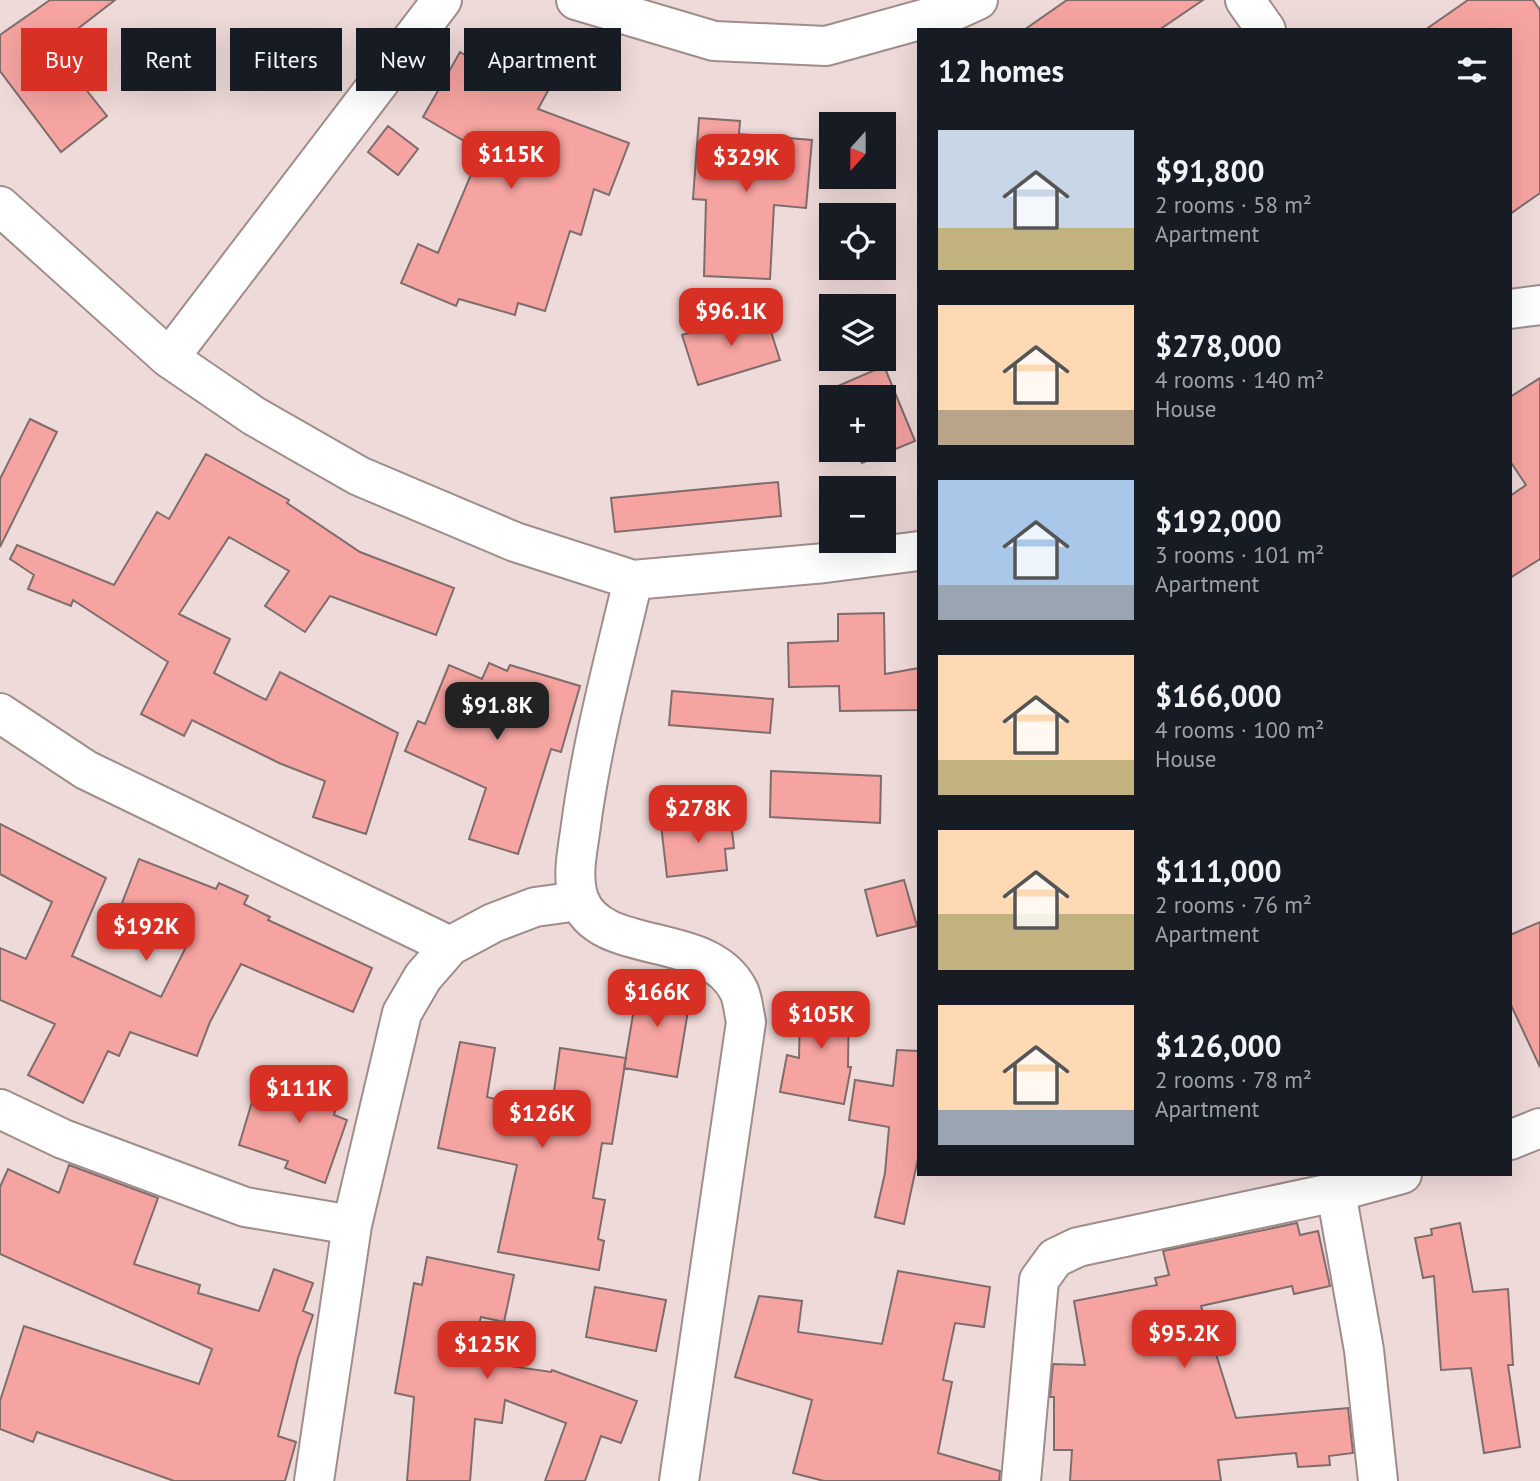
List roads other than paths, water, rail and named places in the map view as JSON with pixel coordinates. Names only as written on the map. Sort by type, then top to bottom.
[{"type":"street","points":[[169,358],[442,0]]},
{"type":"street","points":[[576,0],[714,41],[826,46],[956,10],[978,0]]},
{"type":"street","points":[[1245,0],[1265,28]]},
{"type":"street","points":[[0,206],[169,358],[254,416],[359,477],[515,542],[633,580],[825,564],[917,551]]},
{"type":"street","points":[[633,580],[590,762],[575,870],[579,901],[599,924],[629,938],[694,953],[721,968],[740,992],[746,1022],[679,1481]]},
{"type":"street","points":[[0,713],[86,770],[450,946]]},
{"type":"street","points":[[314,1481],[352,1225],[402,1013],[423,976],[450,946],[493,923],[534,908],[579,901]]},
{"type":"street","points":[[0,1109],[62,1139],[245,1207],[352,1225]]},
{"type":"street","points":[[1512,1139],[1540,1128]]},
{"type":"street","points":[[1021,1481],[1039,1280],[1055,1258],[1078,1247],[1122,1236],[1336,1192],[1395,1176]]},
{"type":"street","points":[[1336,1192],[1364,1350],[1378,1481]]}]
